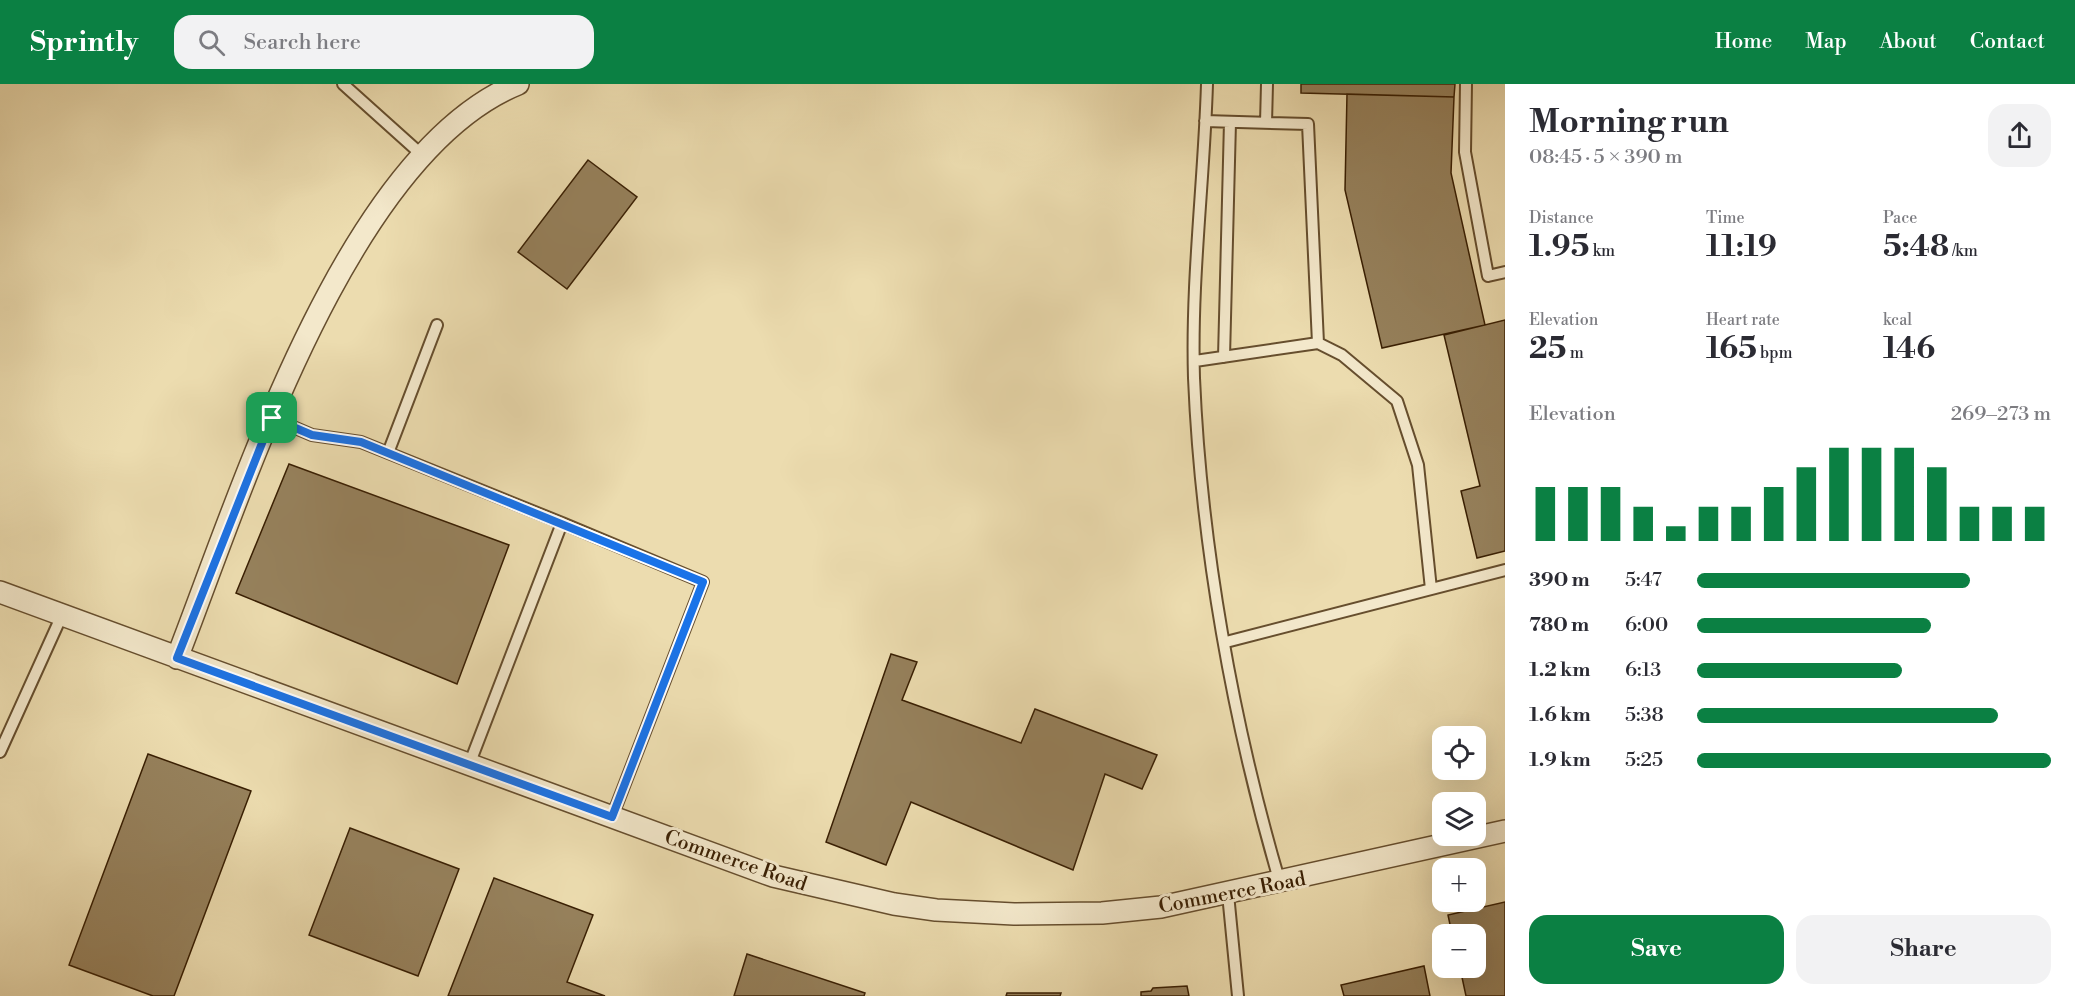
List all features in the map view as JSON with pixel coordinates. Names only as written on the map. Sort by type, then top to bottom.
[{"type":"street","points":[[177,658],[272,418],[332,286],[364,233],[422,155],[467,111],[518,84]]},
{"type":"street","name":"Commerce Road","points":[[0,592],[782,879],[894,904],[936,910],[1014,914],[1102,913],[1161,907],[1280,883],[1505,831]]},
{"type":"lane","points":[[343,84],[422,155]]},
{"type":"lane","points":[[1207,84],[1196,276],[1195,361],[1200,469],[1226,642],[1262,820],[1280,883]]},
{"type":"lane","points":[[1266,123],[1268,84]]},
{"type":"lane","points":[[1466,84],[1465,152],[1488,276],[1505,272]]},
{"type":"lane","points":[[1205,121],[1308,124],[1318,343]]},
{"type":"lane","points":[[1224,357],[1230,122]]},
{"type":"lane","points":[[388,453],[437,325]]},
{"type":"lane","points":[[1195,361],[1318,343],[1342,355],[1397,401],[1418,465],[1431,589]]},
{"type":"lane","points":[[272,418],[312,435],[361,442],[703,582],[612,817]]},
{"type":"lane","points":[[469,765],[562,523]]},
{"type":"lane","points":[[1226,642],[1505,570]]},
{"type":"lane","points":[[0,752],[63,615]]},
{"type":"lane","points":[[1228,894],[1238,996]]},
{"type":"building","points":[[1301,84],[1455,84],[1454,97],[1301,93]]},
{"type":"building","points":[[1347,94],[1454,97],[1451,173],[1485,325],[1382,348],[1345,190]]},
{"type":"building","points":[[588,160],[637,197],[567,289],[518,252]]},
{"type":"building","points":[[1505,320],[1505,551],[1477,558],[1461,491],[1480,486],[1444,335]]},
{"type":"building","points":[[289,464],[509,545],[457,684],[236,593]]},
{"type":"building","points":[[891,654],[917,662],[902,700],[1021,743],[1035,709],[1157,755],[1142,789],[1105,774],[1073,870],[911,802],[886,865],[826,842]]},
{"type":"building","points":[[148,754],[251,791],[174,996],[153,996],[69,965]]},
{"type":"building","points":[[350,828],[459,869],[418,976],[309,935]]},
{"type":"building","points":[[494,878],[593,915],[567,982],[605,996],[448,996]]},
{"type":"building","points":[[1505,902],[1505,996],[1466,996],[1462,978],[1486,978],[1486,924],[1450,924],[1448,915],[1461,912],[1486,912],[1486,906]]},
{"type":"building","points":[[747,954],[865,993],[864,996],[734,996]]},
{"type":"building","points":[[1424,966],[1430,996],[1344,996],[1341,985]]},
{"type":"building","points":[[1187,986],[1189,996],[1141,996],[1141,992],[1151,991],[1153,988]]},
{"type":"building","points":[[1007,993],[1061,993],[1060,996],[1006,996]]},
{"type":"route","points":[[272,418],[312,435],[361,442],[703,582],[612,817],[177,658],[272,418]]}]
